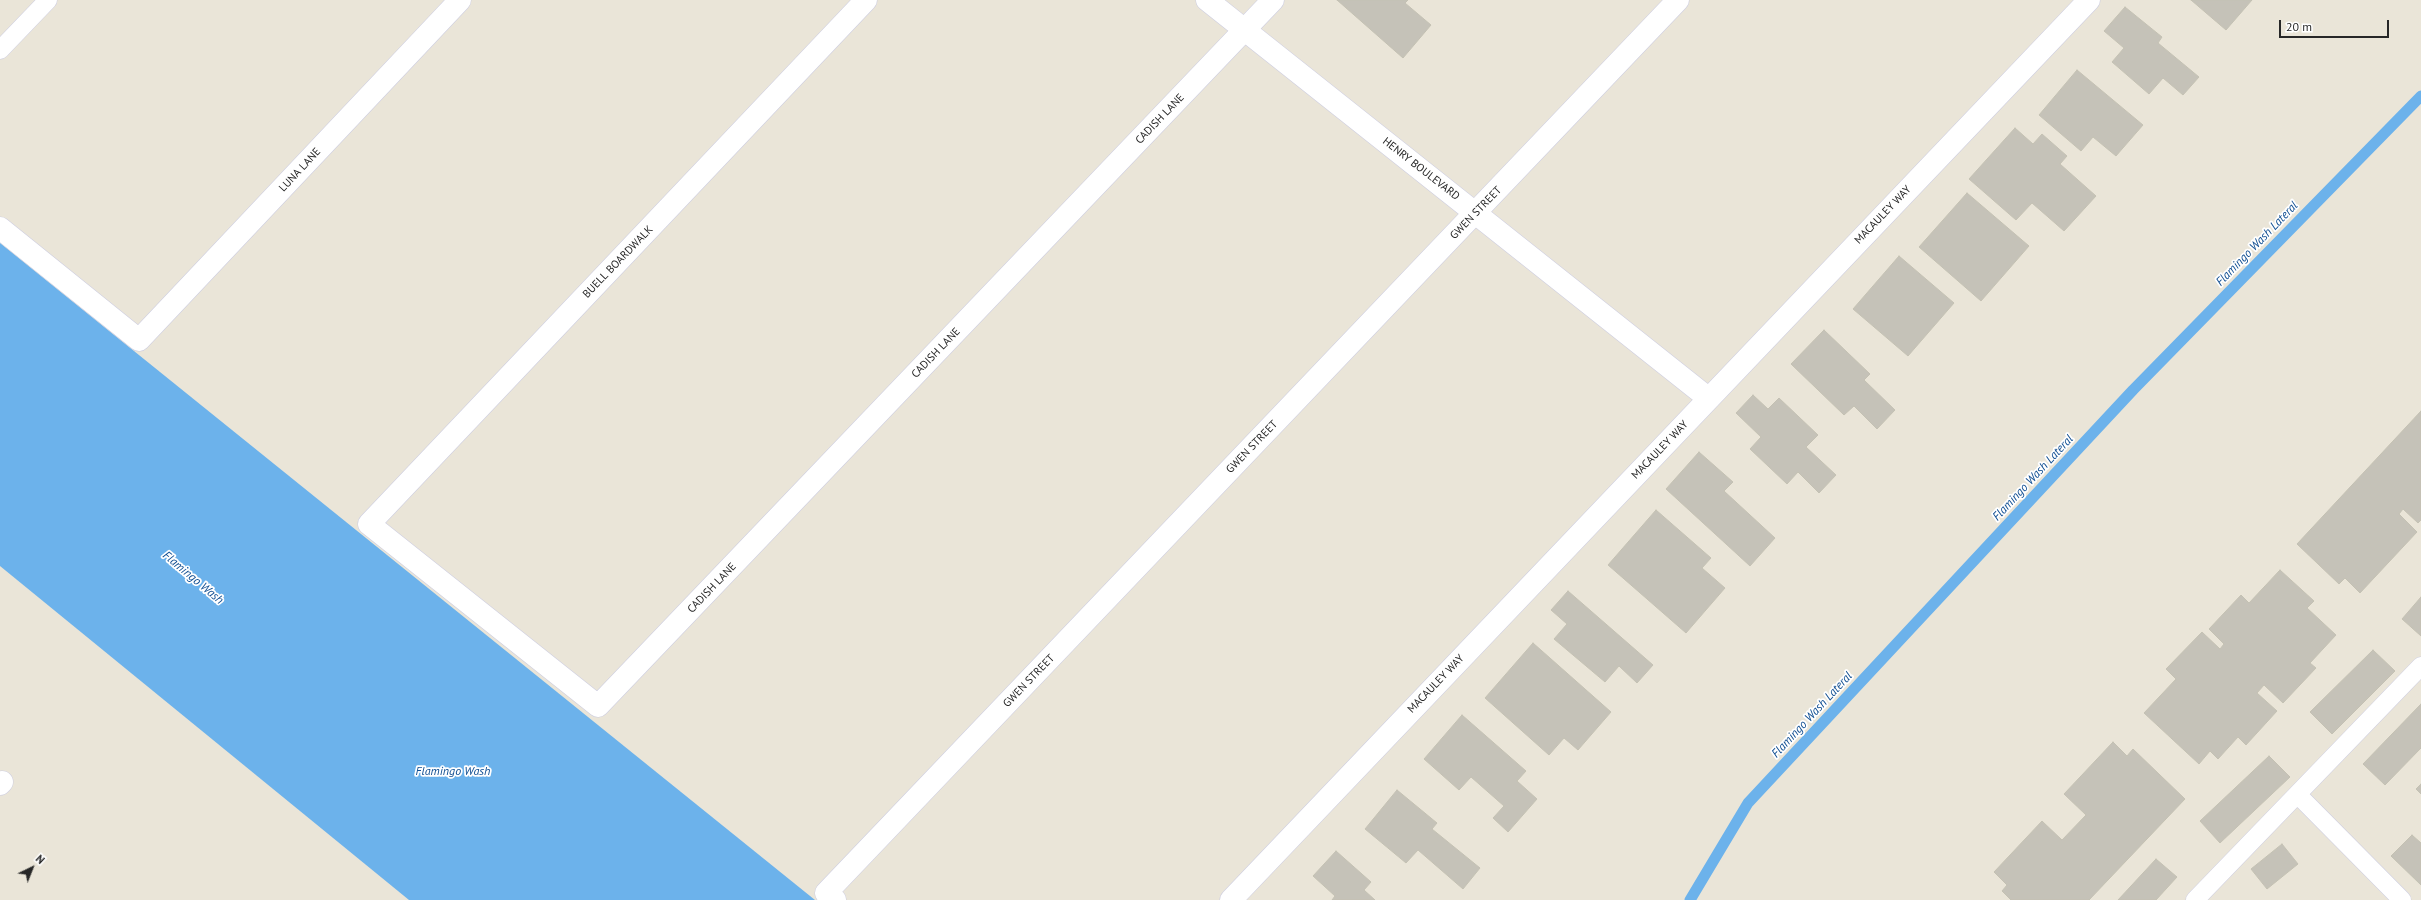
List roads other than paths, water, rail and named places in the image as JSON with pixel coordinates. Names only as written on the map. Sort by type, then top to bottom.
[{"type":"street","name":"LUNA LANE","points":[[0,228],[139,340],[460,0]]},
{"type":"street","name":"BUELL BOARDWALK","points":[[598,706],[369,524],[866,0]]},
{"type":"street","name":"HENRY BOULEVARD","points":[[1207,0],[1244,31],[1476,212],[1708,398]]},
{"type":"street","name":"CADISH LANE","points":[[598,706],[1273,0]]},
{"type":"street","name":"GWEN STREET","points":[[831,897],[1476,212],[1678,0]]},
{"type":"street","name":"MACAULEY WAY","points":[[1231,900],[2089,0]]},
{"type":"lane","points":[[0,50],[48,0]]},
{"type":"lane","points":[[2195,900],[2421,666]]},
{"type":"lane","points":[[2298,795],[2402,900]]},
{"type":"water","name":"Flamingo Wash","points":[[0,243],[815,900],[409,900],[0,566]]},
{"type":"waterway","name":"Flamingo Wash Lateral","points":[[1690,900],[1748,803],[2133,390],[2421,96]]}]
